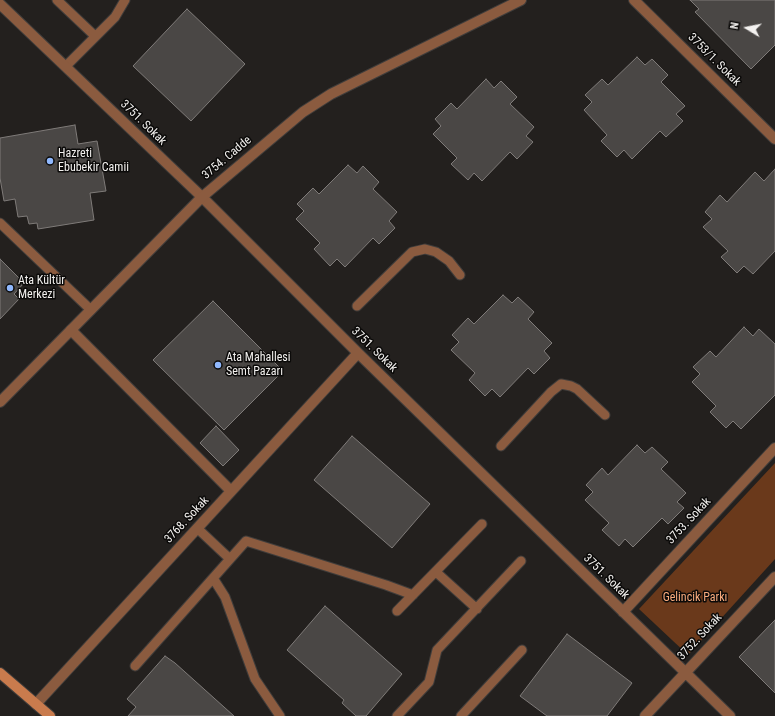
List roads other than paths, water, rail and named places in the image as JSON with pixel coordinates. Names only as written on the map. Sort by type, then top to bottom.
[{"type":"main road","points":[[0,673],[50,716]]},
{"type":"street","name":"3754. Cadde","points":[[0,402],[202,197],[282,129],[331,94],[521,0]]},
{"type":"street","name":"3753/1. Sokak","points":[[634,0],[775,139]]},
{"type":"street","name":"3751. Sokak","points":[[0,4],[202,197],[358,353],[730,716]]},
{"type":"street","points":[[71,330],[231,491]]},
{"type":"street","name":"3768. Sokak","points":[[36,704],[358,353]]},
{"type":"street","name":"3753. Sokak","points":[[623,612],[775,448]]},
{"type":"street","name":"3752. Sokak","points":[[645,716],[775,577]]},
{"type":"lane","points":[[57,0],[95,36]]},
{"type":"lane","points":[[66,66],[115,17],[125,0]]},
{"type":"lane","points":[[0,223],[90,310]]},
{"type":"lane","points":[[357,306],[412,252],[425,249],[436,252],[449,261],[460,275]]},
{"type":"lane","points":[[501,446],[551,392],[561,384],[578,388],[605,415]]},
{"type":"lane","points":[[397,611],[482,524]]},
{"type":"lane","points":[[197,528],[230,559]]},
{"type":"lane","points":[[135,666],[246,541],[386,585],[413,595]]},
{"type":"lane","points":[[397,716],[429,682],[437,650],[521,561]]},
{"type":"lane","points":[[436,572],[477,608]]},
{"type":"lane","points":[[213,578],[225,597],[255,679],[280,716]]},
{"type":"lane","points":[[461,716],[522,650]]},
{"type":"place","name":"Hazreti Ebubekir Camii","points":[[50,161]]},
{"type":"place","name":"Ata Kültür Merkezi","points":[[10,288]]},
{"type":"place","name":"Ata Mahallesi Semt Pazarı","points":[[218,365]]},
{"type":"park label","name":"Gelincik Parkı","points":[[695,598]]}]
